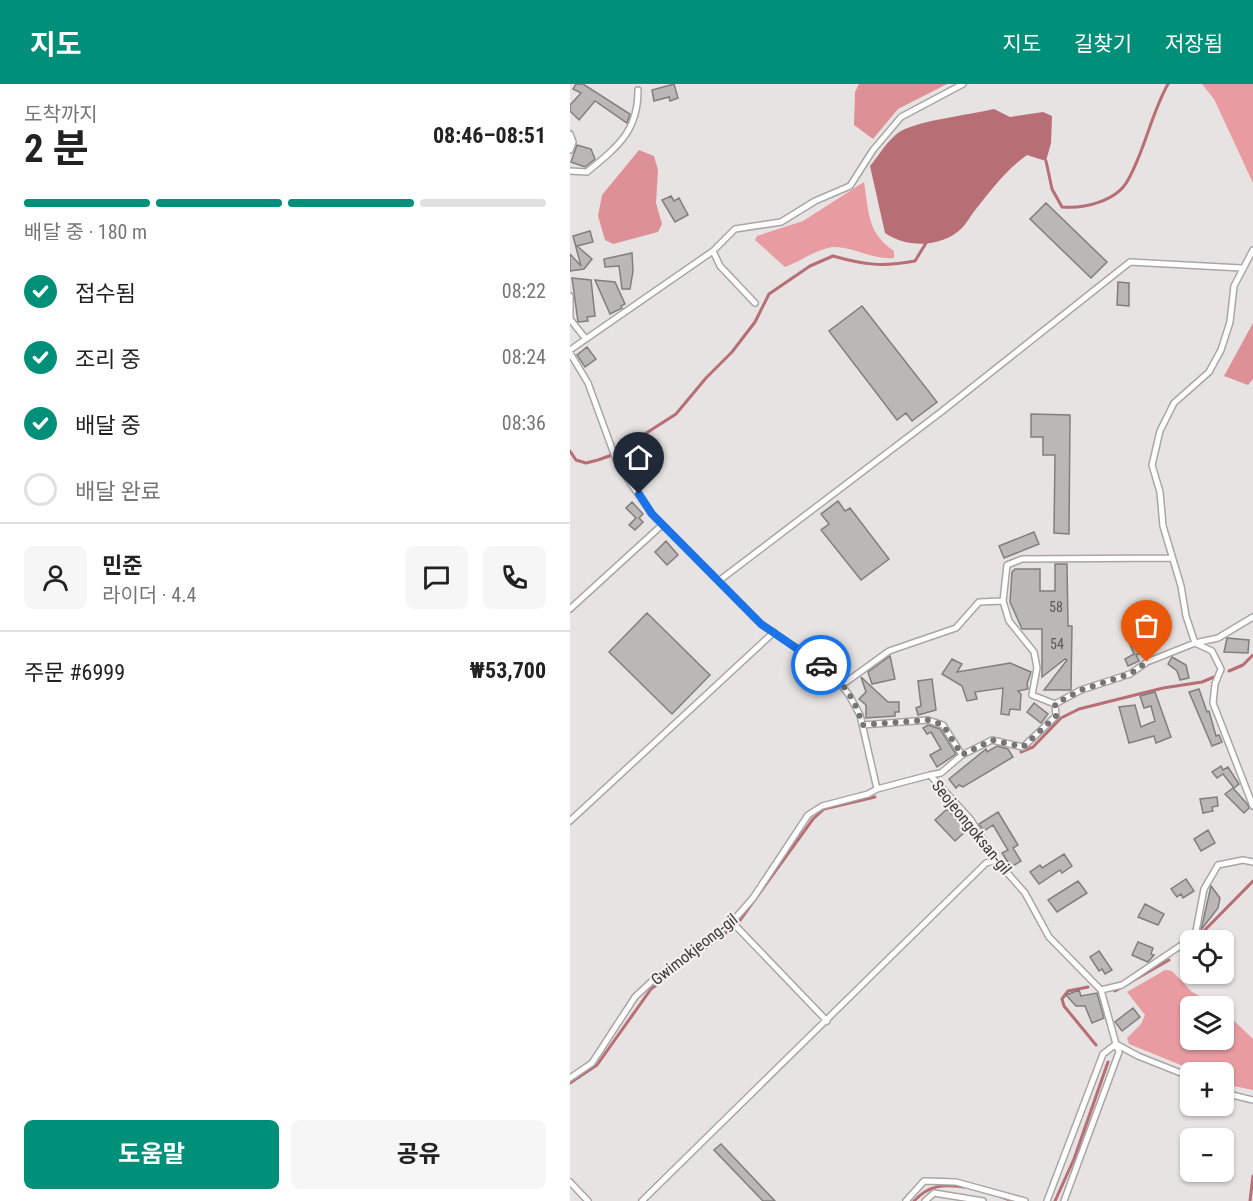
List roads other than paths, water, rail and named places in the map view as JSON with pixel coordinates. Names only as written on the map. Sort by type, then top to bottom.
[{"type":"lane","points":[[877,789],[860,715],[842,685],[830,670],[761,624],[720,580],[662,525],[618,465],[588,383],[570,352],[585,338],[616,321],[713,251],[735,229],[781,222],[815,201],[850,186],[873,150],[901,117],[963,84]]},
{"type":"lane","points":[[570,171],[587,172],[616,148],[632,127],[638,110],[638,90]]},
{"type":"lane","points":[[570,134],[573,142],[570,150]]},
{"type":"lane","points":[[1253,250],[1241,268],[1234,286],[1230,322],[1221,350],[1209,372],[1174,404],[1160,432],[1152,465],[1160,492],[1163,526],[1195,643],[1212,651],[1221,669],[1215,684],[1213,703],[1253,806]]},
{"type":"lane","points":[[713,251],[720,266],[755,303]]},
{"type":"lane","points":[[720,580],[941,412],[1130,262],[1241,268]]},
{"type":"lane","points":[[570,296],[570,318],[585,338]]},
{"type":"lane","points":[[570,609],[662,525]]},
{"type":"lane","points":[[1172,558],[1022,559],[1007,565],[1003,600],[1009,621],[1034,651],[1037,668],[1032,695],[1055,704],[1081,690],[1130,674],[1147,662],[1195,643],[1218,638],[1253,617]]},
{"type":"lane","points":[[842,685],[889,651],[956,628],[979,602],[1003,600]]},
{"type":"lane","points":[[570,821],[774,632]]},
{"type":"lane","points":[[930,775],[941,772],[962,755],[992,740],[1023,747],[1056,716],[1055,704]]},
{"type":"lane","points":[[862,725],[928,720],[943,725],[962,755]]},
{"type":"lane","name":"Seojeongoksan-gil","points":[[877,789],[930,775],[971,820],[996,860],[1025,893],[1049,937],[1101,990],[1116,1044]]},
{"type":"lane","name":"Gwimokjeong-gil","points":[[570,1078],[592,1063],[635,998],[652,981],[732,922],[753,898],[808,815],[822,806],[868,794],[877,789]]},
{"type":"lane","points":[[642,1201],[986,862],[996,860]]},
{"type":"lane","points":[[1101,990],[1122,985],[1182,944],[1196,931],[1204,889],[1218,865],[1242,860],[1253,862]]},
{"type":"lane","points":[[732,922],[826,1021]]},
{"type":"lane","points":[[1116,1044],[1138,1056],[1180,1073]]},
{"type":"lane","points":[[1047,1201],[1103,1054],[1116,1044]]},
{"type":"lane","points":[[1064,1201],[1119,1053],[1116,1044]]},
{"type":"lane","points":[[1234,1095],[1253,1100]]},
{"type":"lane","points":[[906,1201],[924,1181],[956,1182],[1025,1201]]},
{"type":"lane","points":[[570,1182],[588,1201]]},
{"type":"lane","points":[[925,1201],[934,1193],[983,1201]]},
{"type":"waterway","points":[[1046,161],[1052,189],[1062,207],[1090,205],[1116,193],[1123,187],[1134,168],[1168,84]]},
{"type":"waterway","points":[[570,451],[576,460],[586,463],[598,460],[612,455],[676,414],[706,378],[732,352],[755,322],[769,294],[810,266],[833,256],[874,264],[915,261],[926,243]]},
{"type":"waterway","points":[[1229,671],[1243,665],[1253,655]]},
{"type":"waterway","points":[[1021,752],[1033,747],[1061,718],[1079,709],[1163,688],[1202,682],[1214,677]]},
{"type":"waterway","points":[[738,923],[813,819],[824,809],[875,797]]},
{"type":"waterway","points":[[1205,930],[1253,881]]},
{"type":"waterway","points":[[570,1083],[597,1065],[651,989],[728,931]]},
{"type":"waterway","points":[[1115,991],[1169,960]]},
{"type":"waterway","points":[[1088,987],[1068,991],[1062,999],[1064,1006],[1096,1045]]},
{"type":"waterway","points":[[1055,1201],[1074,1159],[1108,1062]]},
{"type":"waterway","points":[[1250,1201],[1253,1176]]},
{"type":"waterway","points":[[914,1201],[925,1192],[937,1187],[964,1187]]},
{"type":"waterway","points":[[1002,1197],[1012,1201]]}]
